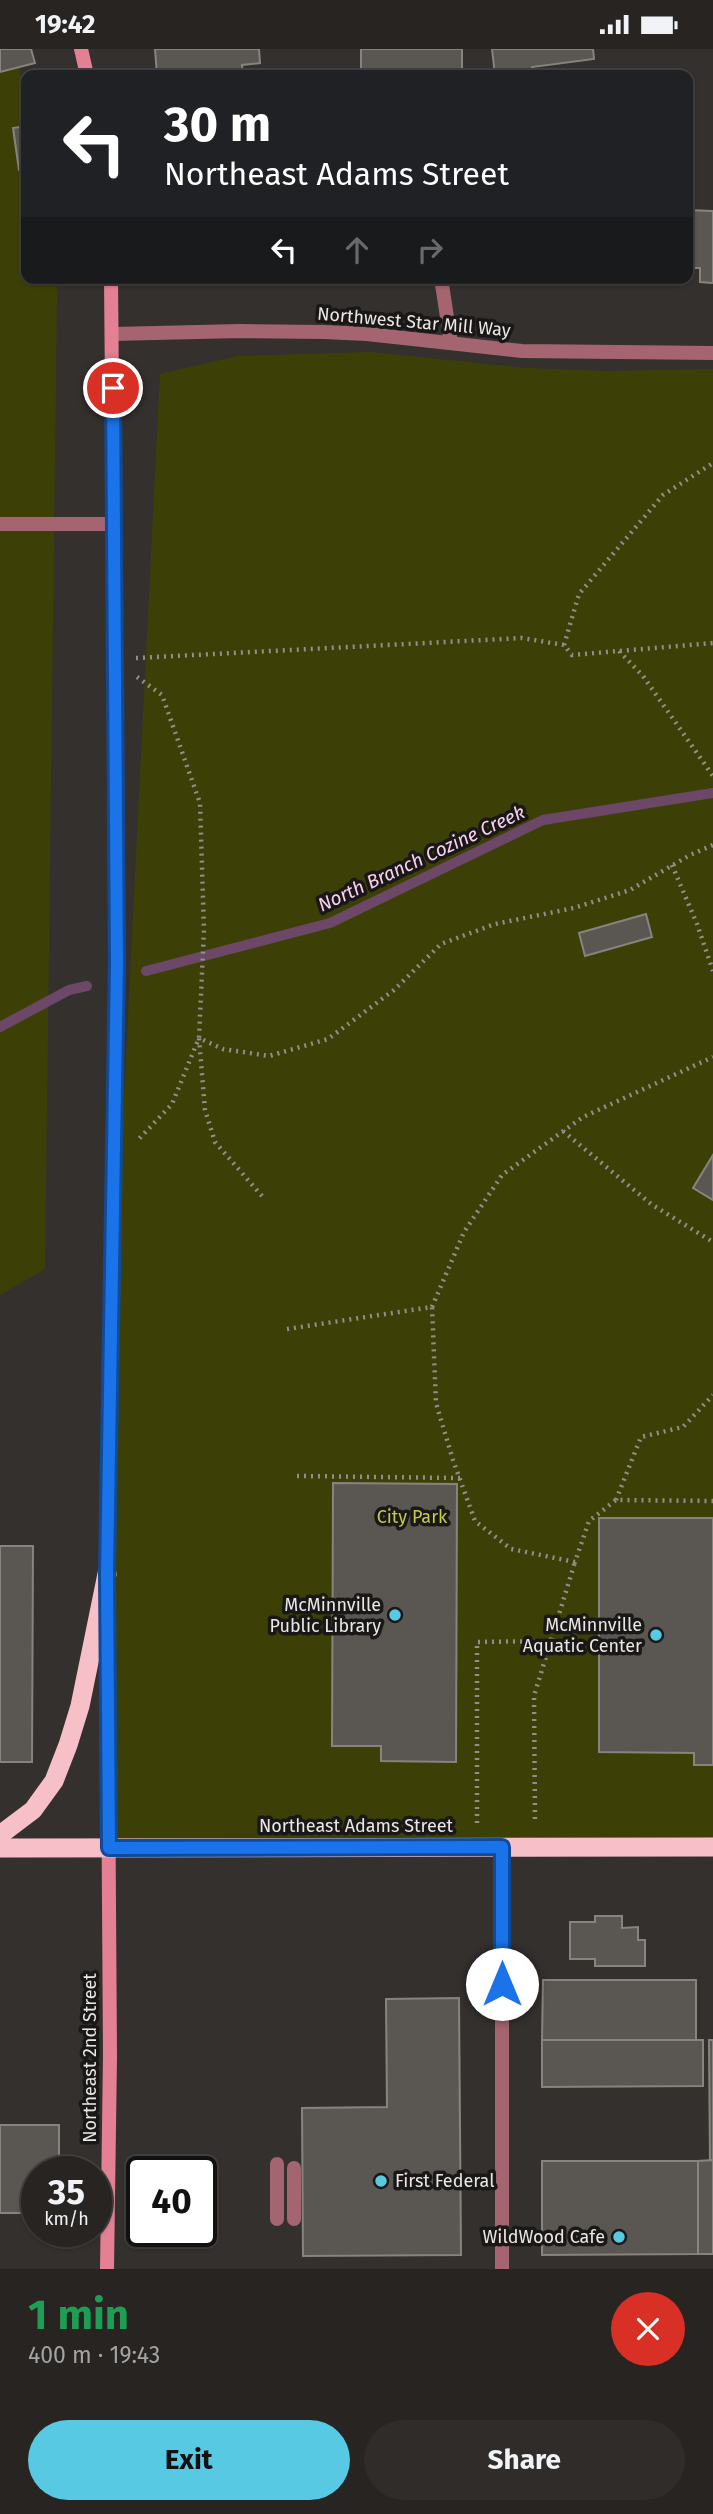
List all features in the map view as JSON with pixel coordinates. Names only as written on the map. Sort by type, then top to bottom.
[{"type":"highway","points":[[0,1835],[33,1811],[54,1781],[80,1706],[107,1574]]},
{"type":"highway","name":"Northeast Adams Street","points":[[0,1848],[713,1847]]},
{"type":"main road","points":[[81,49],[86,70]]},
{"type":"main road","name":"Northeast 2nd Street","points":[[107,2269],[107,1574],[117,964],[111,284]]},
{"type":"street","points":[[442,284],[451,344]]},
{"type":"street","name":"Northwest Star Mill Way","points":[[112,334],[324,332],[572,353],[713,353]]},
{"type":"street","points":[[0,524],[113,524]]},
{"type":"street","points":[[502,1847],[502,2269]]},
{"type":"street","points":[[277,2164],[277,2219]]},
{"type":"street","points":[[294,2168],[294,2219]]},
{"type":"path","points":[[564,645],[579,594],[663,495],[713,463]]},
{"type":"path","points":[[114,659],[522,638],[564,645],[572,655],[713,643]]},
{"type":"path","points":[[618,651],[643,676],[713,776]]},
{"type":"path","points":[[114,659],[162,695],[200,803],[204,930],[199,1038],[205,1110],[215,1142],[262,1196]]},
{"type":"path","points":[[199,1038],[223,1049],[269,1056],[328,1039],[394,990],[441,944],[495,924],[574,908],[630,890],[713,845]]},
{"type":"path","points":[[672,865],[713,971]]},
{"type":"path","points":[[114,1166],[172,1104],[199,1038]]},
{"type":"path","points":[[575,1562],[510,1549],[475,1521],[436,1403],[432,1307],[464,1232],[502,1175],[583,1117],[713,1057]]},
{"type":"path","points":[[563,1131],[651,1204],[713,1243]]},
{"type":"path","points":[[287,1329],[432,1307]]},
{"type":"path","points":[[536,1819],[534,1696],[589,1521],[616,1500],[641,1437],[683,1427],[713,1395]]},
{"type":"path","points":[[297,1476],[460,1478]]},
{"type":"path","points":[[616,1500],[713,1501]]},
{"type":"path","points":[[477,1847],[477,1642],[551,1641]]},
{"type":"green space","points":[[0,49],[16,49],[21,78],[21,284],[56,284],[57,291],[45,1269],[0,1295]]},
{"type":"green space","name":"City Park","points":[[370,352],[526,368],[605,371],[713,369],[713,1847],[109,1848],[110,1379],[160,374],[238,356]]},
{"type":"building","points":[[0,49],[31,49],[35,63],[0,72]]},
{"type":"building","points":[[155,49],[259,49],[260,63],[242,65],[242,70],[157,70]]},
{"type":"building","points":[[361,49],[462,49],[462,70],[361,70]]},
{"type":"building","points":[[492,49],[593,49],[594,59],[532,67],[532,70],[494,70]]},
{"type":"building","points":[[21,127],[19,170],[13,128]]},
{"type":"building","points":[[693,210],[713,211],[713,283],[700,282],[700,268],[693,268]]},
{"type":"building","points":[[646,914],[652,937],[585,956],[579,933]]},
{"type":"building","points":[[713,1155],[713,1200],[693,1188]]},
{"type":"building","name":"McMinnville Public Library","points":[[333,1483],[457,1484],[456,1762],[381,1761],[381,1746],[332,1746]]},
{"type":"building","name":"McMinnville Aquatic Center","points":[[599,1518],[713,1518],[713,1765],[694,1765],[694,1753],[599,1752]]},
{"type":"building","points":[[0,1546],[33,1546],[32,1762],[0,1762]]},
{"type":"building","points":[[595,1916],[622,1916],[622,1928],[638,1927],[638,1940],[645,1940],[645,1966],[595,1966],[595,1959],[570,1959],[570,1922],[595,1922]]},
{"type":"building","points":[[543,1980],[696,1980],[696,2040],[542,2040]]},
{"type":"building","name":"First Federal","points":[[459,1998],[461,2255],[303,2256],[302,2108],[387,2107],[386,1999]]},
{"type":"building","points":[[542,2040],[703,2040],[703,2086],[542,2087]]},
{"type":"building","points":[[709,2040],[713,2040],[713,2160],[710,2161]]},
{"type":"building","points":[[0,2125],[59,2125],[59,2156],[21,2156],[21,2213],[0,2213]]},
{"type":"building","points":[[713,2160],[713,2254],[698,2254],[698,2161]]},
{"type":"building","points":[[542,2161],[698,2161],[698,2254],[542,2255]]},
{"type":"waterway","name":"North Branch Cozine Creek","points":[[146,971],[330,923],[543,820],[713,793]]},
{"type":"waterway","name":"North Branch Cozine Creek","points":[[0,1027],[69,990],[87,986]]},
{"type":"place","name":"McMinnville Public Library","points":[[395,1615]]},
{"type":"place","name":"McMinnville Aquatic Center","points":[[656,1635]]},
{"type":"place","name":"First Federal","points":[[381,2181]]},
{"type":"place","name":"WildWood Cafe","points":[[619,2237]]},
{"type":"route","points":[[113,388],[117,964],[107,1574],[109,1848],[502,1847],[502,1984]]}]
